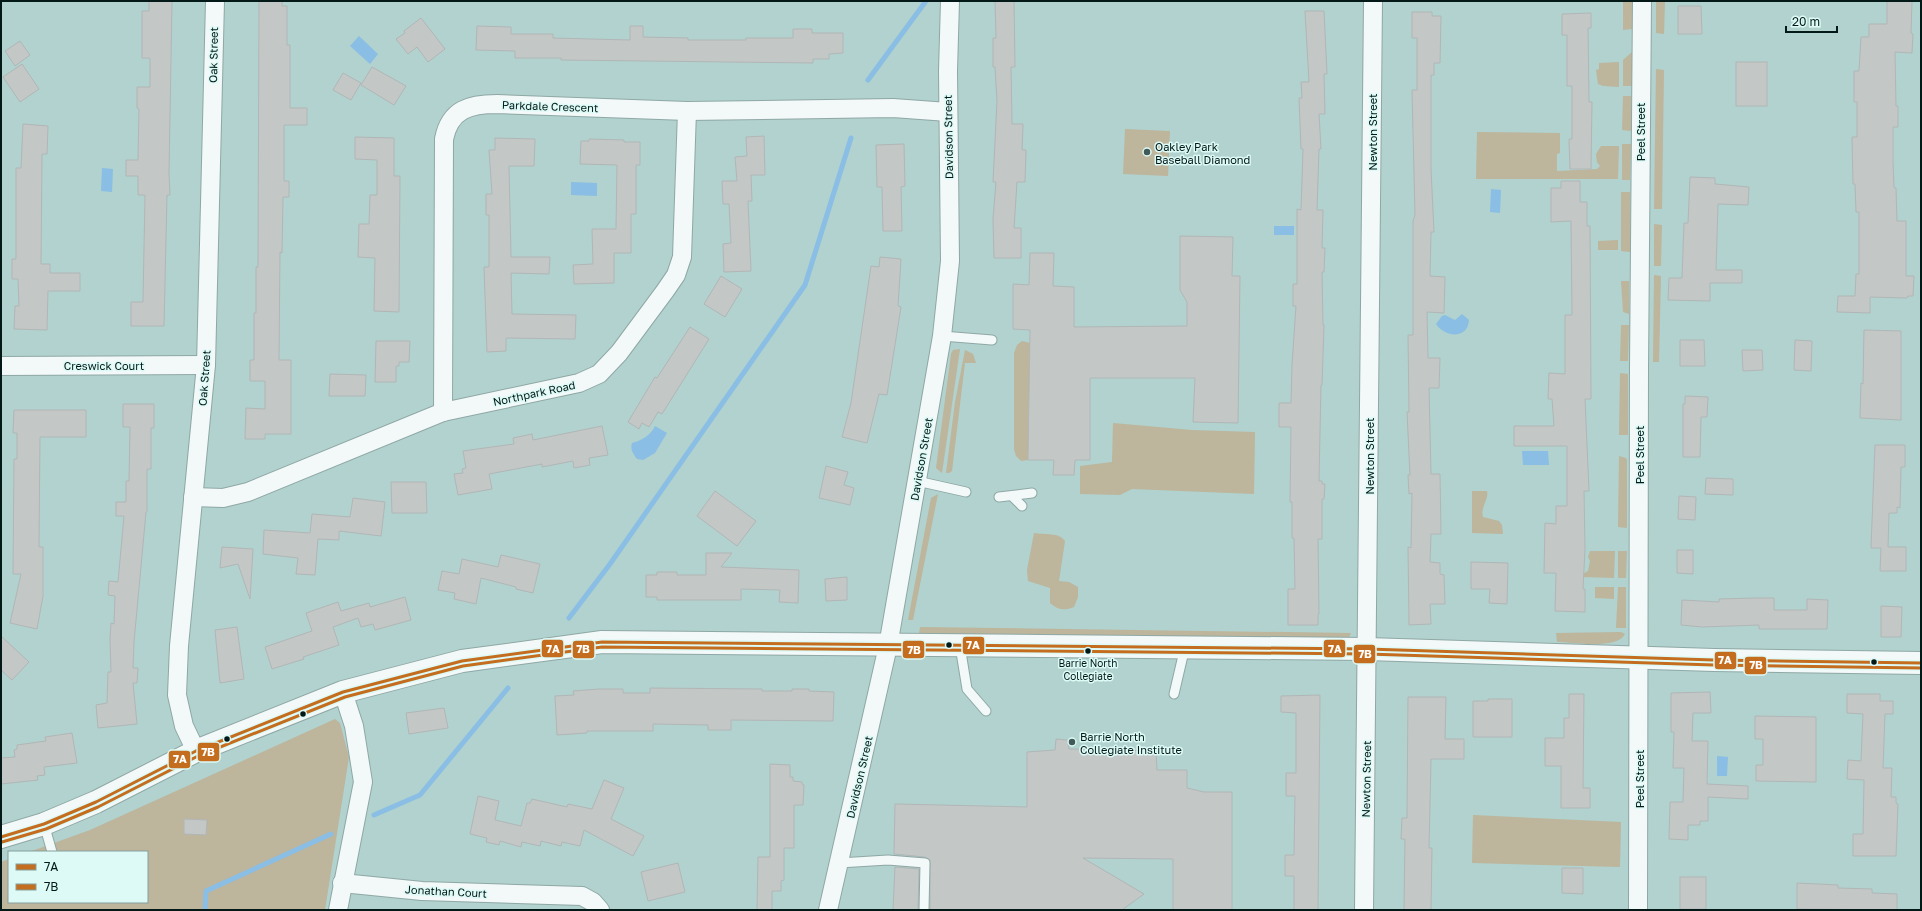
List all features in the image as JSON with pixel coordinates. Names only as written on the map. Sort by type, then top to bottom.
[{"type":"street","name":"Oak Street","points":[[196,751],[184,726],[177,696],[179,646],[206,365],[215,1]]},
{"type":"street","name":"Davidson Street","points":[[828,910],[888,646],[942,336],[950,261],[948,112],[950,1]]},
{"type":"street","name":"Newton Street","points":[[1364,910],[1373,1]]},
{"type":"street","name":"Peel Street","points":[[1638,910],[1642,1]]},
{"type":"street","name":"Parkdale Crescent","points":[[443,412],[444,139],[446,128],[453,117],[463,109],[478,104],[687,111],[893,108],[948,112]]},
{"type":"street","name":"Northpark Road","points":[[193,497],[223,498],[248,492],[443,412],[585,382],[599,374],[619,352],[666,291],[676,275],[682,257],[687,111]]},
{"type":"street","name":"Creswick Court","points":[[1,366],[206,365]]},
{"type":"street","points":[[1,837],[44,824],[96,802],[196,751],[343,692],[462,661],[602,642],[888,646],[1185,647],[1921,663]]},
{"type":"street","points":[[338,910],[342,883],[364,782],[354,726],[343,692]]},
{"type":"street","name":"Jonathan Court","points":[[342,883],[550,903],[582,896],[593,902],[600,910]]},
{"type":"lane","points":[[942,336],[992,340]]},
{"type":"lane","points":[[917,482],[966,492]]},
{"type":"lane","points":[[999,497],[1032,493]]},
{"type":"lane","points":[[1012,496],[1022,506]]},
{"type":"lane","points":[[960,646],[967,689],[986,711]]},
{"type":"lane","points":[[1174,694],[1185,647]]},
{"type":"lane","points":[[44,824],[52,851]]},
{"type":"lane","points":[[839,863],[888,860],[925,863],[924,910]]},
{"type":"shaded area","points":[[1623,1],[1632,1],[1632,29],[1623,30]]},
{"type":"shaded area","points":[[1656,1],[1665,1],[1664,34],[1656,33]]},
{"type":"shaded area","points":[[1632,52],[1632,86],[1623,86],[1623,60]]},
{"type":"shaded area","points":[[1619,62],[1619,87],[1603,86],[1598,84],[1596,70],[1599,69],[1599,63]]},
{"type":"shaded area","points":[[1656,69],[1664,70],[1662,209],[1654,209]]},
{"type":"shaded area","points":[[1623,96],[1631,96],[1631,131],[1622,130]]},
{"type":"shaded area","name":"Oakley Park Baseball Diamond","points":[[1125,129],[1170,131],[1168,176],[1123,174]]},
{"type":"shaded area","points":[[1477,132],[1560,133],[1560,153],[1557,154],[1557,171],[1597,169],[1600,166],[1597,162],[1596,154],[1601,146],[1619,146],[1618,179],[1476,179]]},
{"type":"shaded area","points":[[1622,144],[1631,144],[1630,180],[1622,180]]},
{"type":"shaded area","points":[[1621,192],[1630,192],[1630,252],[1621,251]]},
{"type":"shaded area","points":[[1654,224],[1662,225],[1661,266],[1654,266]]},
{"type":"shaded area","points":[[1618,240],[1618,250],[1598,250],[1598,241]]},
{"type":"shaded area","points":[[1654,275],[1661,276],[1659,362],[1653,362]]},
{"type":"shaded area","points":[[1621,281],[1629,281],[1629,314],[1623,312]]},
{"type":"shaded area","points":[[1621,325],[1629,325],[1628,361],[1620,361]]},
{"type":"shaded area","points":[[1022,341],[1030,343],[1028,460],[1021,461],[1016,456],[1014,449],[1014,353],[1017,345]]},
{"type":"shaded area","points":[[960,349],[942,473],[936,468],[951,354],[953,350]]},
{"type":"shaded area","points":[[965,350],[973,354],[976,363],[965,363],[952,471],[946,473],[955,402]]},
{"type":"shaded area","points":[[1620,373],[1628,374],[1628,435],[1619,435]]},
{"type":"shaded area","points":[[1113,423],[1192,430],[1255,432],[1254,494],[1132,489],[1120,495],[1080,494],[1080,466],[1112,462]]},
{"type":"shaded area","points":[[1619,456],[1626,458],[1627,460],[1627,528],[1618,527]]},
{"type":"shaded area","points":[[1472,491],[1487,491],[1487,497],[1482,513],[1483,517],[1499,521],[1502,525],[1503,534],[1472,533]]},
{"type":"shaded area","points":[[938,494],[913,620],[908,620],[931,498]]},
{"type":"shaded area","points":[[1034,533],[1059,536],[1065,541],[1059,581],[1069,582],[1078,587],[1078,597],[1074,607],[1061,609],[1056,607],[1050,603],[1050,588],[1028,581],[1027,570]]},
{"type":"shaded area","points":[[1590,551],[1615,551],[1614,578],[1581,577],[1581,575],[1588,571],[1590,561],[1588,557]]},
{"type":"shaded area","points":[[1618,551],[1627,551],[1626,578],[1618,578]]},
{"type":"shaded area","points":[[1595,587],[1614,587],[1614,599],[1595,598]]},
{"type":"shaded area","points":[[1618,587],[1626,587],[1626,628],[1616,628]]},
{"type":"shaded area","points":[[920,627],[1351,633],[1344,641],[919,634]]},
{"type":"shaded area","points":[[1621,632],[1625,634],[1620,639],[1604,644],[1557,642],[1556,633]]},
{"type":"shaded area","points":[[335,719],[340,723],[349,757],[325,910],[1,910],[1,862],[8,859],[8,903],[148,903],[148,851],[32,851],[90,830]]},
{"type":"shaded area","points":[[1473,815],[1621,822],[1620,867],[1472,863]]},
{"type":"water","points":[[359,36],[378,54],[370,64],[350,46]]},
{"type":"water","points":[[102,168],[113,169],[112,192],[101,191]]},
{"type":"water","points":[[571,182],[597,183],[597,196],[571,195]]},
{"type":"water","points":[[1491,189],[1501,190],[1500,213],[1490,212]]},
{"type":"water","points":[[1274,226],[1294,226],[1294,235],[1274,235]]},
{"type":"water","points":[[1462,314],[1469,320],[1465,331],[1460,333],[1450,334],[1444,332],[1436,324],[1442,316],[1445,315],[1455,320]]},
{"type":"water","points":[[655,426],[667,433],[655,453],[643,460],[637,459],[632,451],[632,443],[645,437]]},
{"type":"water","points":[[1522,451],[1548,451],[1549,465],[1523,465]]},
{"type":"water","points":[[1717,756],[1728,757],[1727,776],[1717,776]]},
{"type":"building","points":[[149,1],[172,1],[169,173],[170,195],[167,195],[164,326],[131,326],[131,302],[143,302],[145,195],[138,195],[138,176],[126,176],[126,160],[138,160],[139,109],[137,108],[137,87],[150,87],[150,58],[142,58],[142,11],[149,11]]},
{"type":"building","points":[[259,1],[282,1],[282,6],[287,6],[287,45],[290,45],[290,108],[307,108],[307,125],[284,125],[284,181],[289,181],[289,197],[283,197],[282,253],[280,252],[279,360],[291,360],[291,434],[265,434],[265,439],[245,439],[246,408],[265,409],[265,381],[250,381],[250,360],[254,360],[254,313],[256,313],[256,267],[258,267]]},
{"type":"building","points":[[995,1],[1014,1],[1015,67],[1011,67],[1012,124],[1023,124],[1022,150],[1026,150],[1025,182],[1017,182],[1014,228],[1021,228],[1021,258],[994,258],[993,219],[996,182],[993,182],[997,101],[995,67],[993,67],[993,38],[996,38]]},
{"type":"building","points":[[1887,1],[1912,1],[1912,53],[1895,52],[1898,127],[1893,127],[1893,162],[1894,188],[1896,188],[1897,221],[1906,221],[1906,276],[1914,276],[1913,296],[1908,296],[1907,298],[1870,297],[1870,313],[1837,312],[1838,296],[1855,296],[1856,274],[1859,274],[1859,212],[1856,212],[1855,184],[1853,184],[1852,137],[1857,137],[1857,102],[1854,102],[1854,71],[1859,71],[1861,37],[1869,37],[1869,24],[1887,24]]},
{"type":"building","points":[[1678,6],[1701,6],[1702,34],[1678,34]]},
{"type":"building","points":[[1305,11],[1324,11],[1327,74],[1324,74],[1325,114],[1319,114],[1321,149],[1319,149],[1317,210],[1323,210],[1322,248],[1325,248],[1324,272],[1322,272],[1324,325],[1319,481],[1322,481],[1322,484],[1325,484],[1324,499],[1322,499],[1322,539],[1318,539],[1318,625],[1288,625],[1288,589],[1295,589],[1294,538],[1292,538],[1292,502],[1290,502],[1291,427],[1279,427],[1279,403],[1291,403],[1296,306],[1293,306],[1293,284],[1297,284],[1297,209],[1301,210],[1303,149],[1301,149],[1299,98],[1302,98],[1301,82],[1309,82]]},
{"type":"building","points":[[1412,12],[1432,12],[1432,16],[1441,16],[1440,63],[1434,63],[1434,75],[1431,75],[1431,169],[1434,232],[1431,232],[1430,276],[1445,277],[1444,313],[1427,312],[1428,358],[1440,358],[1439,388],[1429,388],[1431,474],[1440,474],[1441,534],[1431,534],[1430,562],[1440,563],[1440,574],[1444,575],[1445,604],[1430,604],[1431,624],[1409,625],[1408,547],[1411,548],[1412,493],[1409,494],[1408,475],[1410,475],[1407,412],[1409,412],[1408,335],[1413,335],[1413,221],[1415,215],[1412,90],[1417,90],[1417,38],[1412,38]]},
{"type":"building","points":[[1591,13],[1591,28],[1588,28],[1589,102],[1592,102],[1591,169],[1570,169],[1569,139],[1572,139],[1572,86],[1567,86],[1567,35],[1562,35],[1562,14]]},
{"type":"building","points":[[421,18],[445,49],[428,62],[417,47],[408,54],[396,39]]},
{"type":"building","points":[[477,26],[511,27],[511,34],[553,34],[553,38],[630,40],[630,26],[643,26],[643,37],[688,38],[688,40],[793,38],[793,29],[812,29],[812,33],[843,33],[843,53],[829,54],[829,59],[813,59],[813,63],[561,60],[561,58],[515,58],[515,51],[476,50]]},
{"type":"building","points":[[20,41],[30,55],[15,66],[5,51]]},
{"type":"building","points":[[1736,62],[1767,62],[1767,106],[1736,106]]},
{"type":"building","points":[[22,64],[39,89],[20,102],[3,77]]},
{"type":"building","points":[[372,67],[406,86],[394,105],[361,85]]},
{"type":"building","points":[[343,73],[361,83],[351,100],[333,90]]},
{"type":"building","points":[[23,124],[48,126],[47,154],[42,154],[41,264],[50,264],[50,273],[80,273],[80,291],[48,291],[47,330],[14,329],[15,306],[19,306],[18,279],[12,279],[12,259],[16,259],[16,168],[21,168]]},
{"type":"building","points":[[764,136],[765,175],[751,175],[752,201],[748,201],[751,271],[724,272],[723,244],[731,243],[729,204],[723,204],[722,181],[737,181],[735,157],[747,156],[746,137]]},
{"type":"building","points":[[355,137],[394,138],[394,176],[400,176],[399,312],[374,311],[375,258],[358,257],[359,224],[369,224],[370,195],[377,195],[377,160],[355,159]]},
{"type":"building","points":[[495,138],[535,139],[534,166],[509,166],[511,257],[550,257],[549,274],[511,273],[512,314],[576,315],[575,339],[506,338],[506,351],[487,352],[484,267],[489,267],[489,215],[486,215],[486,194],[492,194],[489,150],[495,150]]},
{"type":"building","points":[[589,139],[640,142],[640,165],[636,165],[636,214],[631,214],[631,253],[614,253],[614,283],[574,284],[573,265],[593,264],[592,229],[616,229],[617,165],[580,164],[581,141],[589,141]]},
{"type":"building","points":[[904,144],[905,186],[901,187],[902,231],[883,231],[882,187],[877,187],[876,145]]},
{"type":"building","points":[[1690,177],[1715,178],[1715,184],[1749,187],[1748,205],[1718,204],[1716,270],[1742,270],[1742,283],[1710,283],[1710,301],[1668,300],[1669,278],[1682,278],[1684,223],[1688,223]]},
{"type":"building","points":[[1561,181],[1580,181],[1580,202],[1587,202],[1587,226],[1590,226],[1591,399],[1585,399],[1589,491],[1584,491],[1585,549],[1583,589],[1585,589],[1585,612],[1555,611],[1556,573],[1544,573],[1545,523],[1556,524],[1556,506],[1567,506],[1567,446],[1514,446],[1514,426],[1554,426],[1552,399],[1548,399],[1549,373],[1565,374],[1565,315],[1572,315],[1571,221],[1551,222],[1551,188],[1561,188]]},
{"type":"building","points":[[1180,236],[1233,237],[1232,276],[1240,276],[1238,423],[1193,422],[1195,378],[1090,378],[1090,460],[1075,460],[1074,475],[1053,475],[1054,460],[1028,460],[1030,330],[1013,329],[1013,284],[1029,285],[1030,253],[1054,253],[1053,286],[1074,287],[1074,327],[1187,326],[1187,302],[1180,290]]},
{"type":"building","points":[[880,257],[901,259],[898,306],[901,307],[887,395],[879,394],[867,443],[842,437],[851,403],[871,266],[879,267]]},
{"type":"building","points":[[721,276],[742,289],[725,317],[704,304]]},
{"type":"building","points":[[690,327],[709,339],[662,414],[658,412],[649,427],[642,423],[639,429],[628,422],[655,377],[657,378]]},
{"type":"building","points":[[1864,330],[1901,331],[1901,420],[1860,418],[1861,383],[1863,384]]},
{"type":"building","points":[[1680,340],[1704,340],[1705,366],[1680,366]]},
{"type":"building","points":[[1795,340],[1812,341],[1811,371],[1794,370]]},
{"type":"building","points":[[376,341],[410,341],[409,362],[399,362],[399,366],[396,366],[396,382],[375,382]]},
{"type":"building","points":[[1742,350],[1762,350],[1763,370],[1743,371]]},
{"type":"building","points":[[330,374],[366,375],[365,396],[329,396]]},
{"type":"building","points":[[1685,396],[1708,397],[1707,417],[1701,417],[1700,457],[1683,457],[1683,404],[1685,404]]},
{"type":"building","points":[[123,404],[154,404],[154,428],[151,428],[151,469],[147,469],[147,512],[134,642],[133,668],[138,668],[137,683],[133,683],[137,724],[98,728],[96,705],[107,703],[108,672],[111,672],[110,639],[111,623],[114,624],[115,596],[108,595],[109,581],[118,582],[124,516],[116,516],[116,502],[126,502],[126,481],[129,481],[130,427],[123,427]]},
{"type":"building","points":[[14,410],[86,410],[86,437],[40,437],[39,547],[43,547],[43,596],[37,629],[10,623],[21,574],[13,574],[14,459],[17,459],[17,433],[13,433]]},
{"type":"building","points":[[602,426],[608,455],[589,458],[590,465],[574,468],[573,461],[542,467],[542,464],[489,474],[492,489],[458,495],[454,474],[463,473],[462,469],[466,468],[463,451],[514,444],[513,438],[532,434],[533,440]]},
{"type":"building","points":[[1875,445],[1905,445],[1905,467],[1901,467],[1900,508],[1897,507],[1897,513],[1889,513],[1888,547],[1906,547],[1906,571],[1880,571],[1881,548],[1871,548]]},
{"type":"building","points":[[826,466],[848,472],[844,485],[854,488],[850,505],[819,498]]},
{"type":"building","points":[[1706,478],[1733,479],[1733,495],[1705,494]]},
{"type":"building","points":[[391,482],[426,482],[427,513],[392,513]]},
{"type":"building","points":[[715,491],[756,521],[737,546],[697,516]]},
{"type":"building","points":[[1679,496],[1696,497],[1695,520],[1678,519]]},
{"type":"building","points":[[353,498],[385,502],[381,536],[339,531],[339,540],[318,539],[315,575],[296,574],[298,558],[263,554],[264,530],[310,533],[312,514],[350,517]]},
{"type":"building","points":[[222,547],[253,549],[250,599],[238,564],[220,568]]},
{"type":"building","points":[[1677,550],[1693,550],[1693,574],[1677,573]]},
{"type":"building","points":[[706,553],[732,553],[721,567],[799,570],[798,603],[779,602],[780,590],[741,589],[741,600],[657,600],[657,597],[646,597],[646,575],[657,575],[657,572],[677,572],[677,575],[706,575]]},
{"type":"building","points":[[501,555],[540,564],[533,593],[481,578],[476,604],[454,599],[455,593],[438,590],[442,571],[459,574],[462,559],[498,567]]},
{"type":"building","points":[[1471,562],[1508,563],[1507,604],[1489,603],[1490,589],[1471,589]]},
{"type":"building","points":[[847,577],[847,600],[826,601],[825,579]]},
{"type":"building","points":[[405,597],[411,620],[375,630],[373,624],[361,627],[358,618],[333,627],[339,645],[303,657],[304,659],[272,669],[265,647],[312,631],[306,613],[338,602],[341,611],[369,603],[370,607]]},
{"type":"building","points":[[1774,598],[1774,610],[1807,610],[1807,599],[1828,600],[1827,629],[1759,629],[1759,625],[1702,627],[1681,625],[1682,600],[1719,602],[1719,599]]},
{"type":"building","points":[[1881,606],[1902,607],[1901,637],[1881,637]]},
{"type":"building","points":[[237,627],[244,679],[220,683],[215,630]]},
{"type":"building","points":[[1,636],[29,662],[12,680],[1,670]]},
{"type":"building","points":[[650,688],[762,689],[762,691],[792,691],[792,689],[809,689],[809,691],[834,692],[833,721],[731,720],[731,730],[708,730],[708,725],[653,724],[653,731],[587,731],[587,733],[557,735],[555,696],[574,695],[573,691],[599,689],[623,689],[623,693],[650,693]]},
{"type":"building","points":[[1710,692],[1711,713],[1693,713],[1692,741],[1708,741],[1707,784],[1748,786],[1748,799],[1708,797],[1708,821],[1700,821],[1700,825],[1688,825],[1688,840],[1669,839],[1670,802],[1683,802],[1684,768],[1673,768],[1674,732],[1671,732],[1671,693]]},
{"type":"building","points":[[1569,694],[1584,694],[1583,788],[1590,788],[1590,808],[1561,808],[1561,766],[1545,766],[1545,738],[1564,738],[1564,718],[1569,718]]},
{"type":"building","points":[[1847,694],[1880,694],[1880,701],[1893,701],[1893,714],[1885,714],[1883,768],[1892,768],[1891,797],[1896,797],[1896,803],[1898,804],[1896,856],[1853,856],[1853,834],[1863,834],[1864,780],[1847,779],[1848,760],[1861,761],[1863,714],[1847,713]]},
{"type":"building","points":[[1320,695],[1318,910],[1294,910],[1294,876],[1285,876],[1285,855],[1294,855],[1295,796],[1286,796],[1286,773],[1296,773],[1296,713],[1281,712],[1281,696]]},
{"type":"building","points":[[1408,697],[1446,697],[1445,739],[1464,739],[1464,759],[1431,759],[1429,848],[1432,848],[1431,910],[1404,910],[1405,839],[1401,839],[1402,818],[1407,818]]},
{"type":"building","points":[[1488,699],[1512,699],[1512,737],[1473,737],[1473,701],[1488,701]]},
{"type":"building","points":[[444,708],[448,728],[409,734],[406,713]]},
{"type":"building","points":[[1755,716],[1816,717],[1816,782],[1756,781],[1756,765],[1763,765],[1763,739],[1755,739]]},
{"type":"building","points":[[72,733],[77,763],[44,767],[45,775],[37,776],[38,780],[1,784],[1,758],[15,757],[14,750],[17,749],[17,745],[46,741],[45,737]]},
{"type":"building","points":[[1056,739],[1067,740],[1069,749],[1156,751],[1157,770],[1187,770],[1187,788],[1204,792],[1232,792],[1232,910],[1173,910],[1173,859],[1083,858],[1144,894],[1122,910],[930,910],[930,860],[925,857],[894,854],[895,804],[1027,807],[1027,752],[1055,750]]},
{"type":"building","points":[[770,764],[790,765],[790,777],[793,777],[793,781],[802,782],[804,785],[803,805],[794,805],[794,848],[784,848],[784,880],[781,881],[781,891],[772,891],[772,910],[757,910],[758,857],[770,857]]},
{"type":"building","points":[[604,780],[624,788],[611,819],[644,836],[633,856],[584,830],[580,846],[562,842],[561,846],[541,841],[540,846],[522,842],[521,847],[500,841],[499,845],[486,842],[487,838],[470,834],[478,796],[499,801],[495,820],[521,826],[527,803],[530,803],[532,799],[567,807],[568,804],[592,809]]},
{"type":"building","points":[[184,819],[207,820],[206,835],[184,834]]},
{"type":"building","points":[[678,863],[685,892],[648,901],[641,872]]},
{"type":"building","points":[[895,867],[919,869],[918,910],[893,910]]},
{"type":"building","points":[[1562,868],[1583,868],[1583,894],[1562,893]]},
{"type":"building","points":[[1680,877],[1706,877],[1706,909],[1680,909]]},
{"type":"building","points":[[1797,883],[1838,885],[1838,888],[1872,889],[1872,893],[1897,894],[1897,910],[1797,909]]},
{"type":"waterway","points":[[868,80],[926,1]]},
{"type":"waterway","points":[[569,618],[610,564],[805,285],[851,138]]},
{"type":"waterway","points":[[374,815],[420,795],[508,688]]},
{"type":"waterway","points":[[205,910],[206,891],[331,834]]},
{"type":"transit line","name":"7A","points":[[1,837],[44,824],[96,802],[196,751],[343,692],[462,661],[602,642],[1367,649],[1714,660],[1921,663]]},
{"type":"transit line","name":"7B","points":[[2,842],[46,829],[98,807],[198,756],[345,697],[463,666],[602,647],[1367,654],[1714,665],[1921,668]]},
{"type":"place","name":"Oakley Park Baseball Diamond","points":[[1147,152]]},
{"type":"place","name":"Barrie North Collegiate","points":[[1088,651]]},
{"type":"place","name":"Barrie North Collegiate Institute","points":[[1072,742]]}]
